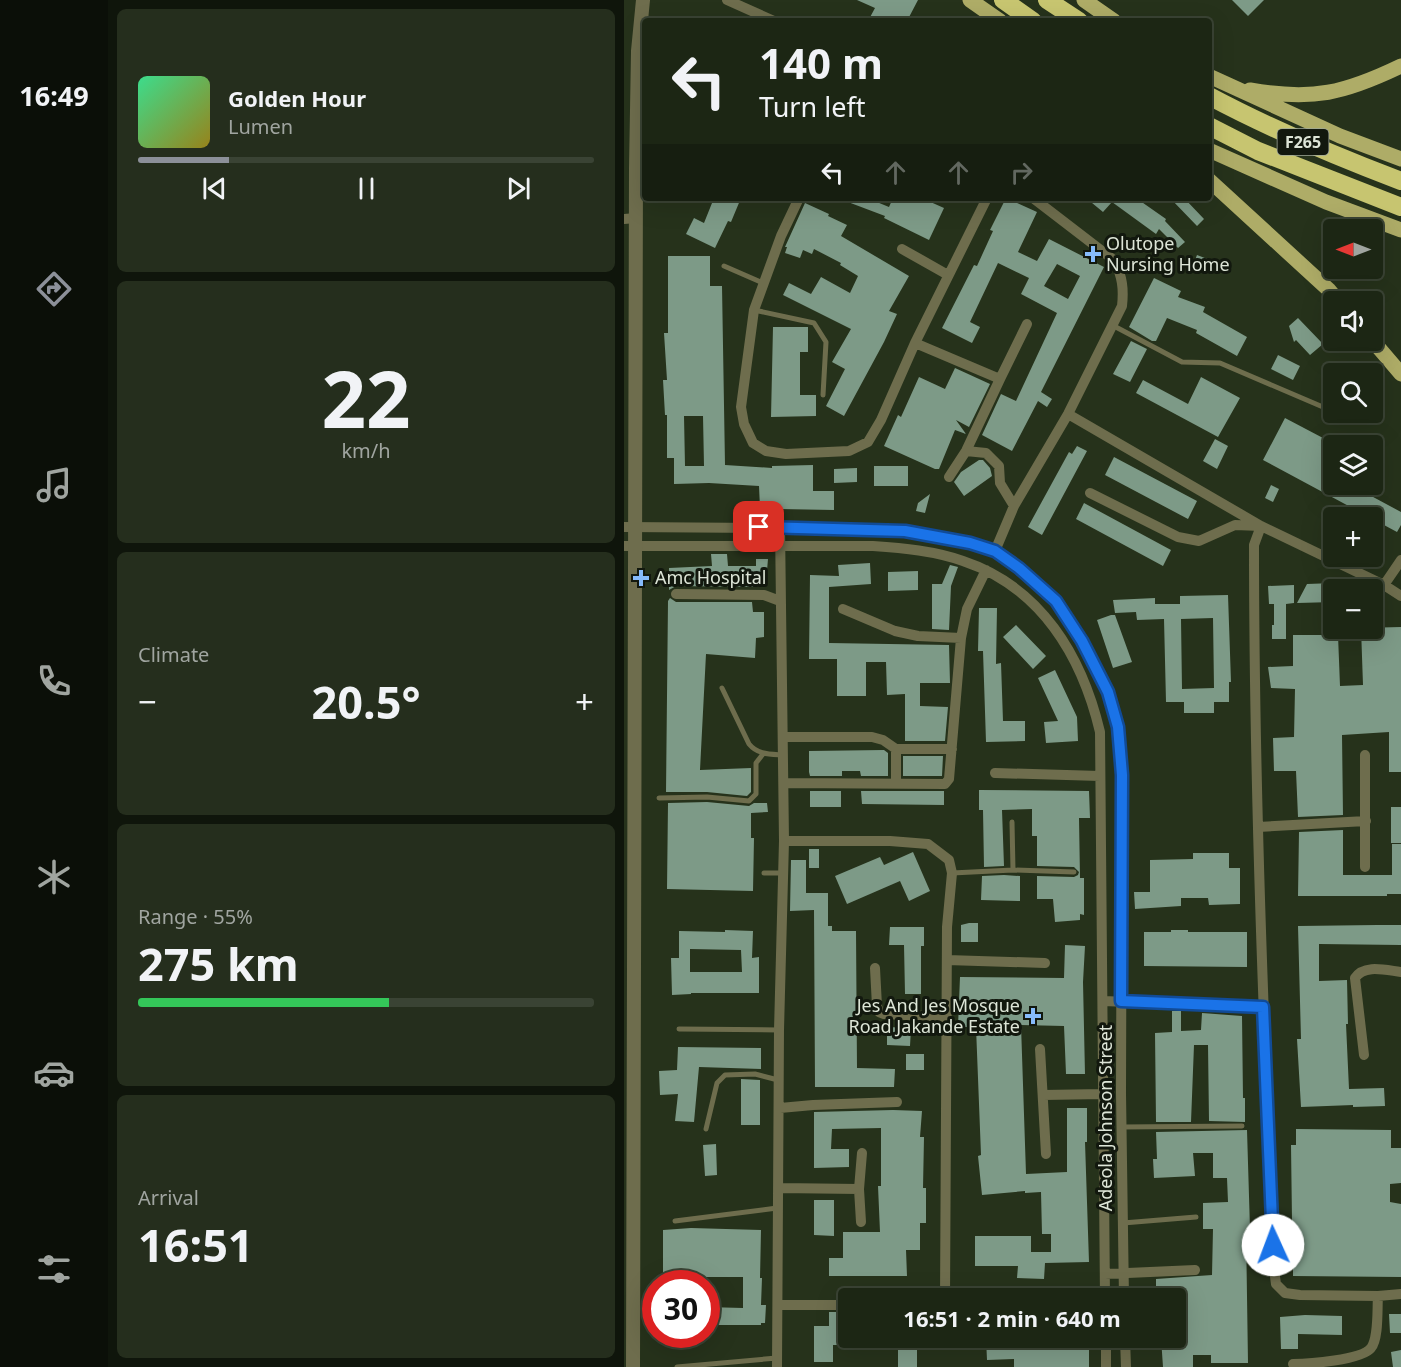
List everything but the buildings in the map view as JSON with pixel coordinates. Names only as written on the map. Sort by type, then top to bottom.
[{"type":"highway","points":[[1002,0],[1029,18]]},
{"type":"highway","points":[[1047,0],[1074,18]]},
{"type":"highway","name":"F265","points":[[1212,98],[1279,131],[1401,181]]},
{"type":"highway","name":"F265","points":[[1212,128],[1258,151],[1401,207]]},
{"type":"main road","points":[[970,0],[996,18]]},
{"type":"main road","points":[[1084,0],[1110,18]]},
{"type":"main road","points":[[1226,85],[1289,95],[1326,94],[1364,84],[1401,66]]},
{"type":"main road","points":[[1212,78],[1340,136],[1401,159]]},
{"type":"main road","points":[[1212,151],[1326,202],[1401,230]]},
{"type":"main road","points":[[1212,183],[1330,291]]},
{"type":"main road","points":[[1381,351],[1401,374]]},
{"type":"street","points":[[633,1367],[629,871],[630,219],[638,51],[643,0]]},
{"type":"street","points":[[727,0],[767,18]]},
{"type":"street","points":[[798,201],[781,236],[754,310],[741,407],[744,423],[753,443],[766,451],[786,454],[849,451],[868,442],[881,420],[915,343],[985,201]]},
{"type":"street","points":[[995,551],[1014,506],[1068,414],[1122,306],[1124,289],[1122,276],[1115,261],[1037,201]]},
{"type":"street","points":[[902,249],[948,275]]},
{"type":"street","points":[[949,477],[966,451],[1027,324]]},
{"type":"street","points":[[915,343],[1000,379]]},
{"type":"street","points":[[1068,414],[1261,526],[1384,585],[1401,596]]},
{"type":"street","points":[[966,451],[986,453],[999,466],[1000,483],[1014,506]]},
{"type":"street","points":[[1090,493],[1178,537],[1199,542],[1235,525],[1261,526]]},
{"type":"street","points":[[1261,526],[1254,545],[1258,827],[1263,1007],[1276,1284],[1285,1293],[1300,1295],[1401,1294]]},
{"type":"street","name":"Adeola Johnson Street","points":[[630,527],[780,527],[905,531],[939,536],[995,551],[1019,568],[1056,601],[1082,641],[1108,692],[1116,718],[1122,775],[1121,1001],[1124,1288]]},
{"type":"street","points":[[777,1363],[779,1030],[784,841],[780,527]]},
{"type":"street","name":"Adeola Johnson Street","points":[[630,546],[780,545],[904,548],[962,560],[1008,582],[1043,612],[1069,651],[1092,699],[1100,732],[1105,1288]]},
{"type":"street","points":[[1384,585],[1401,560]]},
{"type":"street","points":[[783,783],[945,784],[949,779],[961,638],[967,609],[986,570]]},
{"type":"street","points":[[676,594],[764,595],[780,601]]},
{"type":"street","points":[[843,609],[895,631],[918,636],[961,638]]},
{"type":"street","points":[[783,737],[872,737],[883,740],[896,749],[952,749]]},
{"type":"street","points":[[896,749],[896,782]]},
{"type":"street","points":[[1365,755],[1365,867]]},
{"type":"street","points":[[995,773],[1100,776]]},
{"type":"street","points":[[1258,827],[1366,821]]},
{"type":"street","points":[[784,841],[928,844],[949,860],[952,873],[947,927],[945,1288]]},
{"type":"street","points":[[947,960],[1045,963]]},
{"type":"street","points":[[876,968],[879,1012],[946,1017]]},
{"type":"street","points":[[1364,1055],[1355,978],[1359,972],[1366,969],[1401,972]]},
{"type":"street","points":[[1103,1001],[1263,1007]]},
{"type":"street","points":[[1040,1050],[1046,1154]]},
{"type":"street","points":[[1043,1095],[1103,1094]]},
{"type":"street","points":[[780,1108],[813,1104],[897,1102]]},
{"type":"street","points":[[861,1222],[859,1189],[862,1153]]},
{"type":"street","points":[[779,1188],[859,1189]]},
{"type":"street","points":[[1105,1274],[1195,1270]]},
{"type":"street","points":[[1293,1364],[1321,1362],[1365,1352],[1372,1347],[1375,1338],[1378,1296]]},
{"type":"street","points":[[778,1305],[838,1305]]},
{"type":"street","points":[[1106,1348],[1106,1367]]},
{"type":"street","points":[[1125,1348],[1126,1367]]},
{"type":"lane","points":[[724,266],[763,284]]},
{"type":"lane","points":[[754,310],[814,323],[826,342],[823,395]]},
{"type":"lane","points":[[1112,325],[1182,362],[1220,363],[1323,407]]},
{"type":"lane","points":[[722,687],[754,750],[763,754],[783,754]]},
{"type":"lane","points":[[659,798],[707,797],[749,801],[756,794],[756,763],[763,754]]},
{"type":"lane","points":[[1012,822],[1013,870]]},
{"type":"lane","points":[[952,873],[1013,870],[1074,872]]},
{"type":"lane","points":[[764,873],[783,873]]},
{"type":"lane","points":[[679,1029],[779,1030]]},
{"type":"lane","points":[[706,1128],[717,1083],[725,1075],[755,1074],[779,1080]]},
{"type":"lane","points":[[1122,1127],[1242,1126]]},
{"type":"lane","points":[[675,1221],[779,1208]]},
{"type":"lane","points":[[1123,1223],[1196,1217]]},
{"type":"lane","points":[[677,1366],[777,1363]]},
{"type":"place","name":"Olutope Nursing Home","points":[[1093,254]]},
{"type":"place","name":"Amc Hospital","points":[[641,578]]},
{"type":"place","name":"Jes And Jes Mosque Road Jakande Estate","points":[[1033,1016]]},
{"type":"route","points":[[759,527],[905,531],[970,543],[995,551],[1019,568],[1056,601],[1082,641],[1108,692],[1118,727],[1122,775],[1121,1001],[1263,1007],[1273,1245]]}]
